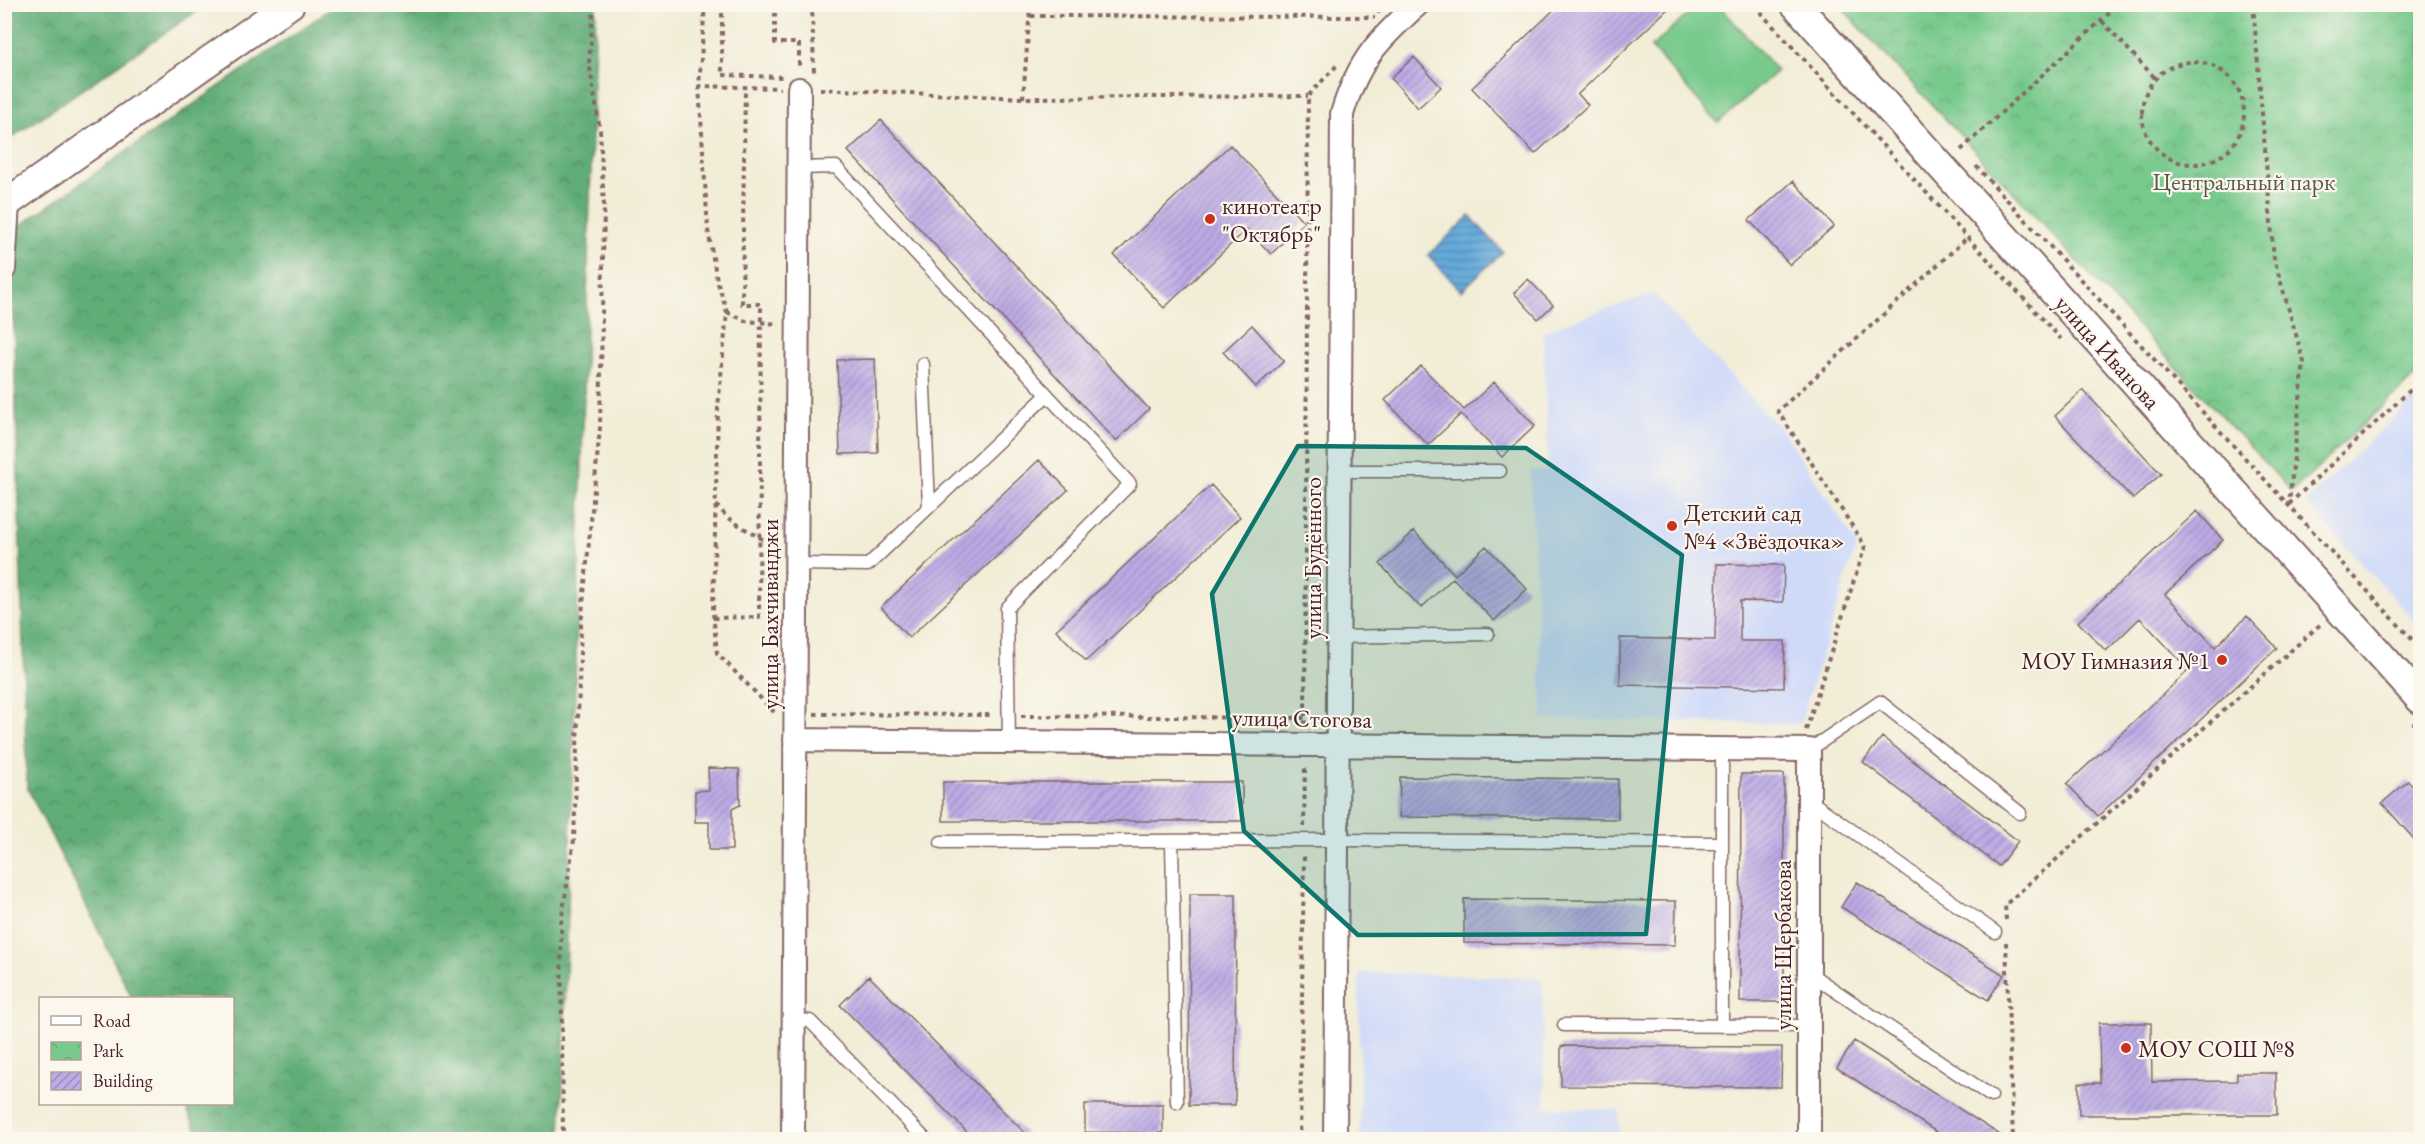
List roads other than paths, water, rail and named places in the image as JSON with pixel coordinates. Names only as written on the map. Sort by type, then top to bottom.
[{"type":"street","points":[[4,269],[6,204],[290,4]]},
{"type":"street","name":"улица Будённого","points":[[1335,1140],[1342,114],[1352,82],[1371,50],[1418,4]]},
{"type":"street","name":"улица Иванова","points":[[1795,4],[2421,699]]},
{"type":"street","name":"улица Бахчиванджи","points":[[794,1140],[799,168],[804,85]]},
{"type":"street","name":"улица Стогова","points":[[795,737],[1010,742],[1804,750]]},
{"type":"street","name":"улица Щербакова","points":[[1804,750],[1809,800],[1809,1140]]},
{"type":"lane","points":[[799,168],[836,167],[1130,484],[1007,608],[1010,742]]},
{"type":"lane","points":[[923,364],[929,507]]},
{"type":"lane","points":[[796,564],[868,566],[1047,395]]},
{"type":"lane","points":[[1339,471],[1500,471]]},
{"type":"lane","points":[[1338,637],[1488,634]]},
{"type":"lane","points":[[1804,750],[1880,702],[2020,813]]},
{"type":"lane","points":[[1722,749],[1722,1026]]},
{"type":"lane","points":[[1809,800],[2000,930]]},
{"type":"lane","points":[[941,842],[1337,840],[1722,843]]},
{"type":"lane","points":[[1172,841],[1177,1102]]},
{"type":"lane","points":[[1809,973],[1991,1096]]},
{"type":"lane","points":[[794,1020],[810,1021],[927,1140]]},
{"type":"lane","points":[[1563,1025],[1809,1026]]},
{"type":"water","points":[[1470,216],[1503,252],[1461,291],[1428,255]]},
{"type":"place","name":"кинотеатр \"Октябрь\"","points":[[1210,219]]},
{"type":"place","name":"Детский сад №4 «Звёздочка»","points":[[1672,526]]},
{"type":"place","name":"МОУ Гимназия №1","points":[[2222,660]]},
{"type":"place","name":"МОУ СОШ №8","points":[[2126,1048]]},
{"type":"park label","name":"Центральный парк","points":[[2244,181]]}]
